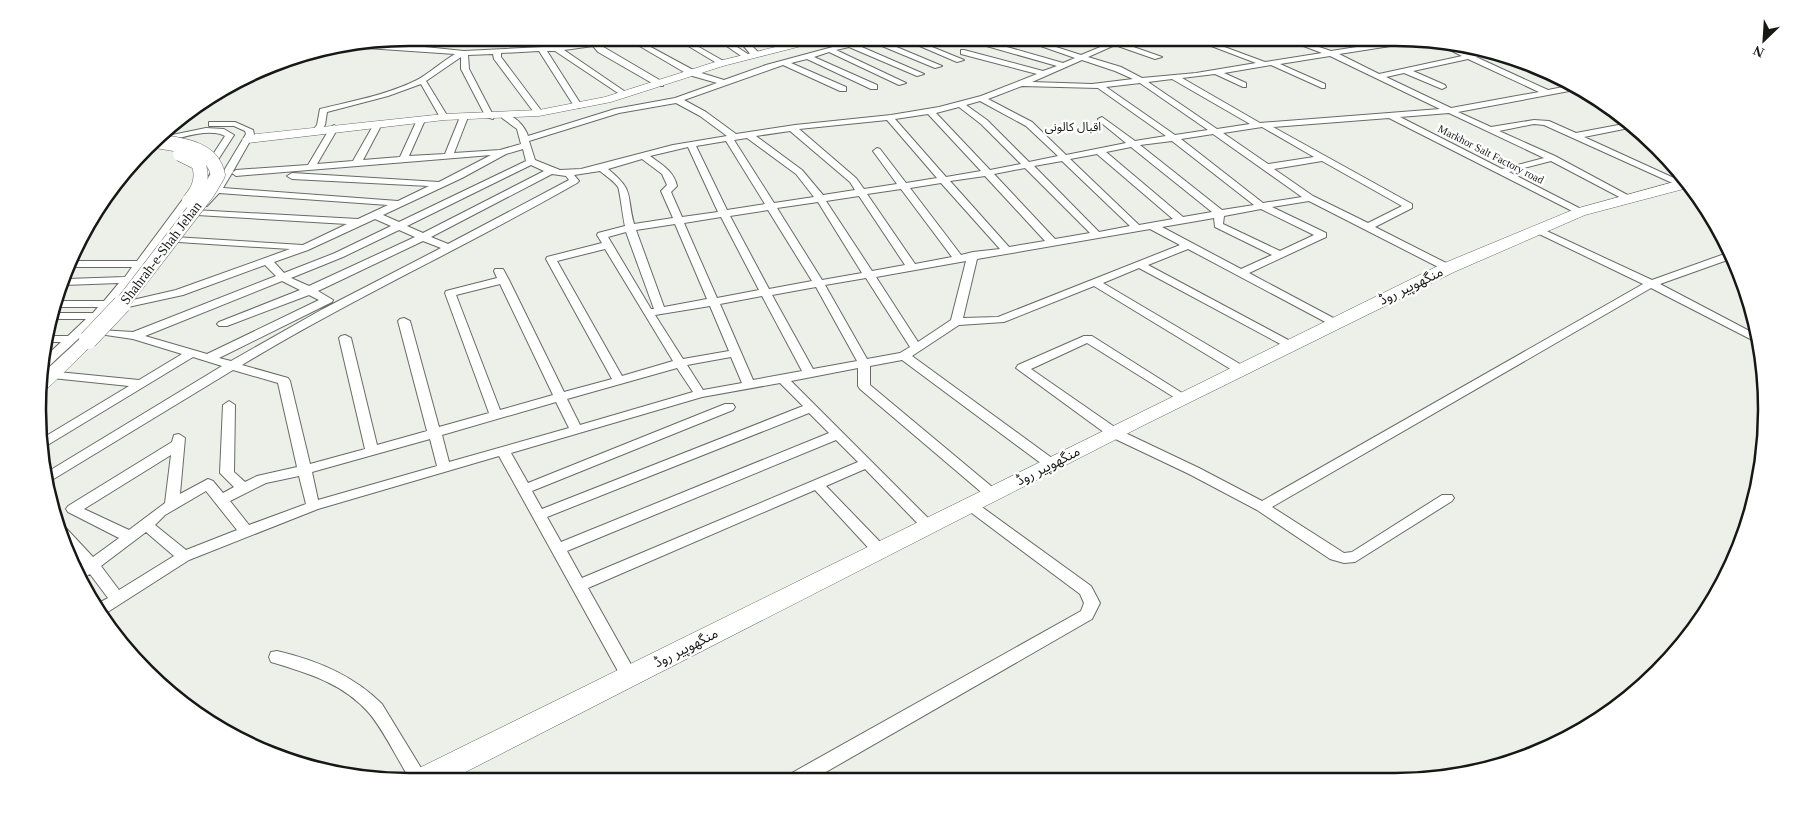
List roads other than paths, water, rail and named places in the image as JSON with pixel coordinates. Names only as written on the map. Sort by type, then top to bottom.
[{"type":"main road","points":[[248,139],[334,128],[444,118],[539,113],[624,95],[751,55],[773,46]]},
{"type":"main road","name":"Shahrah-e-Shah Jehan","points":[[79,339],[114,314],[211,188],[218,175],[215,162],[207,154],[192,148],[163,143]]},
{"type":"main road","name":"Shahrah-e-Shah Jehan","points":[[48,370],[101,315],[136,274],[196,193],[202,173],[200,166],[185,155],[157,149]]},
{"type":"main road","name":"منگھوپیر روڈ","points":[[439,773],[1051,464],[1448,268],[1580,212],[1681,185]]},
{"type":"street","points":[[386,47],[464,53],[576,46]]},
{"type":"street","points":[[598,46],[601,50],[660,84]]},
{"type":"street","points":[[645,46],[692,73],[725,83]]},
{"type":"street","points":[[693,46],[723,63]]},
{"type":"street","points":[[734,46],[751,55]]},
{"type":"street","points":[[745,46],[751,55]]},
{"type":"street","points":[[128,304],[179,293],[304,248],[439,184],[460,176],[503,152],[526,142],[618,111],[677,100],[784,63],[842,46]]},
{"type":"street","points":[[854,46],[920,74]]},
{"type":"street","points":[[890,46],[938,66]]},
{"type":"street","points":[[931,46],[962,56],[1044,74]]},
{"type":"street","points":[[1004,46],[1062,65]]},
{"type":"street","points":[[1046,46],[1118,69],[1141,80],[1310,198],[1448,268]]},
{"type":"street","points":[[134,336],[339,255],[531,162],[550,170],[569,174],[691,145],[792,128],[889,118],[961,105],[1022,84],[1106,46]]},
{"type":"street","points":[[1123,46],[1158,57]]},
{"type":"street","points":[[1218,46],[1270,64],[1322,86]]},
{"type":"street","name":"Markhor Salt Factory road","points":[[1309,46],[1332,54],[1449,111],[1552,158],[1630,199]]},
{"type":"street","points":[[1022,84],[1099,86],[1173,76],[1218,73],[1379,46]]},
{"type":"street","points":[[541,48],[578,106]]},
{"type":"street","points":[[556,48],[624,95]]},
{"type":"street","points":[[828,50],[902,83]]},
{"type":"street","points":[[497,51],[497,57],[539,113]]},
{"type":"street","points":[[1457,52],[1548,93]]},
{"type":"street","points":[[318,130],[321,125],[323,110],[390,92],[422,80],[451,58],[464,53]]},
{"type":"street","points":[[464,53],[464,69],[490,117]]},
{"type":"street","points":[[807,56],[874,87]]},
{"type":"street","points":[[1379,76],[1475,56]]},
{"type":"street","points":[[784,63],[843,89]]},
{"type":"street","points":[[1404,70],[1442,87]]},
{"type":"street","points":[[1218,73],[1243,85]]},
{"type":"street","points":[[1173,76],[1409,206],[1368,227]]},
{"type":"street","points":[[422,80],[444,118]]},
{"type":"street","points":[[1099,86],[1174,138],[1261,206],[1322,235],[1241,273]]},
{"type":"street","points":[[700,394],[648,313],[602,235],[630,228],[987,173],[1174,138],[1261,125],[1449,111],[1566,90]]},
{"type":"street","points":[[981,98],[1028,124],[1137,228]]},
{"type":"street","points":[[677,100],[704,114],[732,138],[771,207],[818,282],[864,364],[864,386],[992,494]]},
{"type":"street","points":[[961,105],[984,122],[1097,234]]},
{"type":"street","points":[[930,111],[1052,242]]},
{"type":"street","points":[[505,116],[521,128],[531,162]]},
{"type":"street","name":"Markhor Salt Factory road","points":[[1391,116],[1580,212]]},
{"type":"street","points":[[448,156],[464,117]]},
{"type":"street","points":[[889,118],[1006,250]]},
{"type":"street","points":[[1102,119],[1219,213]]},
{"type":"street","points":[[403,160],[422,120]]},
{"type":"street","name":"Markhor Salt Factory road","points":[[1490,130],[1539,122],[1677,180]]},
{"type":"street","points":[[103,332],[128,304],[197,212],[232,173],[250,134],[246,127],[228,123],[210,124],[175,132]]},
{"type":"street","points":[[356,164],[378,124]]},
{"type":"street","points":[[1575,136],[1622,126]]},
{"type":"street","points":[[310,168],[334,128]]},
{"type":"street","points":[[792,128],[853,180],[912,266]]},
{"type":"street","points":[[79,339],[140,264],[193,192],[230,135],[225,131],[208,131],[167,139]]},
{"type":"street","points":[[749,135],[799,172],[820,198],[916,348]]},
{"type":"street","points":[[691,145],[724,214],[809,374]]},
{"type":"street","points":[[877,151],[958,258]]},
{"type":"street","points":[[1099,151],[1180,220]]},
{"type":"street","points":[[232,173],[503,152]]},
{"type":"street","points":[[643,156],[668,174],[672,181],[672,186],[666,191],[750,385]]},
{"type":"street","points":[[1267,167],[1324,158]]},
{"type":"street","points":[[1500,172],[1552,158]]},
{"type":"street","points":[[601,167],[620,183],[624,190],[625,208],[630,228],[660,311]]},
{"type":"street","points":[[223,324],[308,291],[423,237],[550,170]]},
{"type":"street","points":[[232,173],[439,184]]},
{"type":"street","points":[[52,475],[289,332],[524,210],[574,181],[569,174]]},
{"type":"street","points":[[217,190],[398,204]]},
{"type":"street","points":[[648,313],[869,273],[1310,198]]},
{"type":"street","points":[[197,212],[359,222]]},
{"type":"street","points":[[1219,213],[1218,225],[1280,255]]},
{"type":"street","points":[[375,215],[448,248]]},
{"type":"street","points":[[1151,225],[1335,324]]},
{"type":"street","points":[[1538,230],[1651,284],[1750,336]]},
{"type":"street","points":[[178,239],[304,248]]},
{"type":"street","points":[[608,245],[551,259],[619,381]]},
{"type":"street","points":[[105,607],[184,556],[313,506],[700,394],[904,356],[956,322],[1000,320],[1188,245]]},
{"type":"street","points":[[956,322],[973,255]]},
{"type":"street","points":[[1262,506],[1651,284],[1725,259]]},
{"type":"street","points":[[209,358],[328,300],[282,277],[267,262]]},
{"type":"street","points":[[77,264],[140,264]]},
{"type":"street","points":[[1139,264],[1290,345]]},
{"type":"street","points":[[496,416],[450,294],[501,276],[576,430]]},
{"type":"street","points":[[70,282],[128,280]]},
{"type":"street","points":[[1095,282],[1241,370]]},
{"type":"street","points":[[62,304],[107,304]]},
{"type":"street","points":[[59,316],[96,316]]},
{"type":"street","points":[[404,321],[444,468]]},
{"type":"street","points":[[53,339],[79,339],[103,332],[134,336],[284,381],[313,506]]},
{"type":"street","points":[[345,338],[372,451]]},
{"type":"street","points":[[1184,398],[1088,338],[1022,368],[1114,433],[1185,466],[1262,506],[1335,555],[1344,558],[1355,557],[1447,498]]},
{"type":"street","points":[[48,441],[192,353]]},
{"type":"street","points":[[221,500],[262,479],[305,470],[680,363],[736,354]]},
{"type":"street","points":[[904,356],[1051,464]]},
{"type":"street","points":[[48,372],[142,384]]},
{"type":"street","points":[[783,378],[929,526]]},
{"type":"street","points":[[229,405],[227,473],[243,488]]},
{"type":"street","points":[[525,489],[729,407]]},
{"type":"street","points":[[540,515],[812,407]]},
{"type":"street","points":[[558,549],[838,434]]},
{"type":"street","points":[[130,537],[73,509],[179,441],[172,505]]},
{"type":"street","points":[[503,451],[630,677]]},
{"type":"street","points":[[579,586],[867,463]]},
{"type":"street","points":[[84,570],[146,526],[160,512],[208,484],[247,532]]},
{"type":"street","points":[[817,484],[880,551]]},
{"type":"street","points":[[808,773],[1087,615],[1092,603],[1086,590],[970,505]]},
{"type":"street","points":[[146,526],[184,556]]},
{"type":"street","points":[[72,544],[92,565],[117,599]]},
{"type":"street","points":[[277,657],[295,661],[345,684],[368,700],[376,709],[415,773]]},
{"type":"district","name":"اقبال کالونی","points":[[1073,127]]}]
